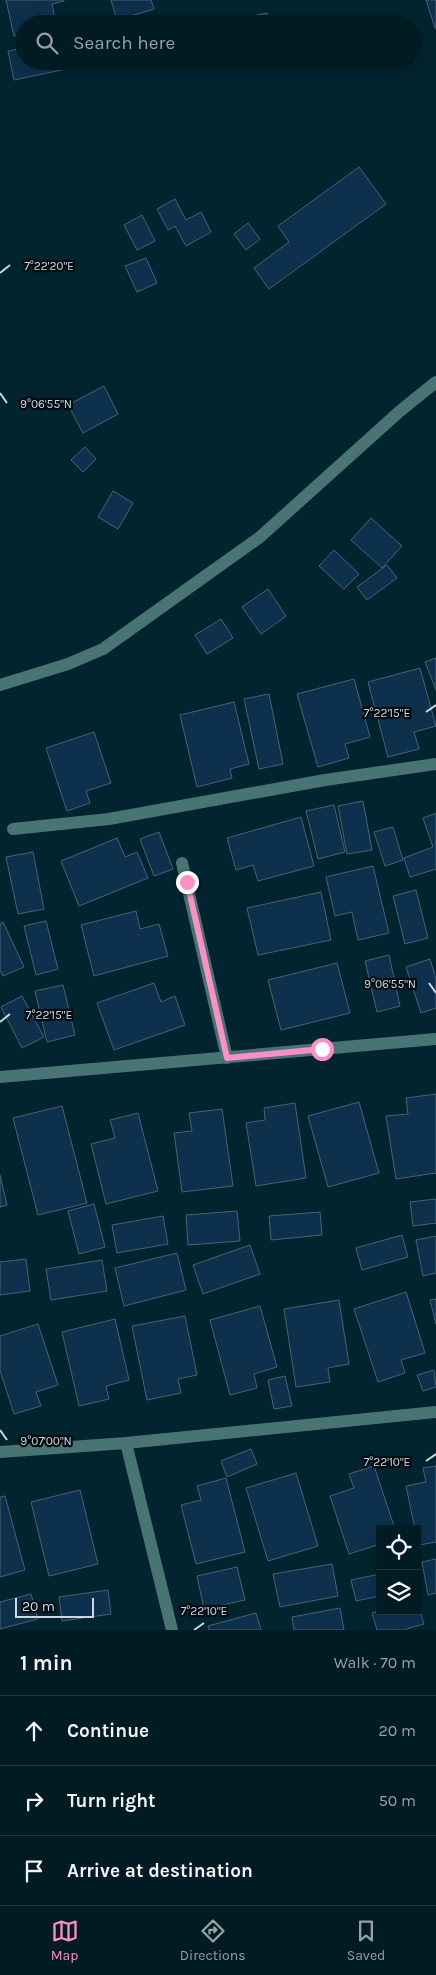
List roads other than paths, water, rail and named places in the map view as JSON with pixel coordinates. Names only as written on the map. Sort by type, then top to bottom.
[{"type":"street","points":[[0,685],[68,664],[103,649],[260,537],[436,382]]},
{"type":"street","points":[[13,829],[109,820],[326,780],[436,764]]},
{"type":"street","points":[[182,863],[227,1058]]},
{"type":"street","points":[[0,1077],[436,1039]]},
{"type":"street","points":[[0,1452],[126,1443],[436,1412]]},
{"type":"street","points":[[126,1443],[172,1630]]}]
